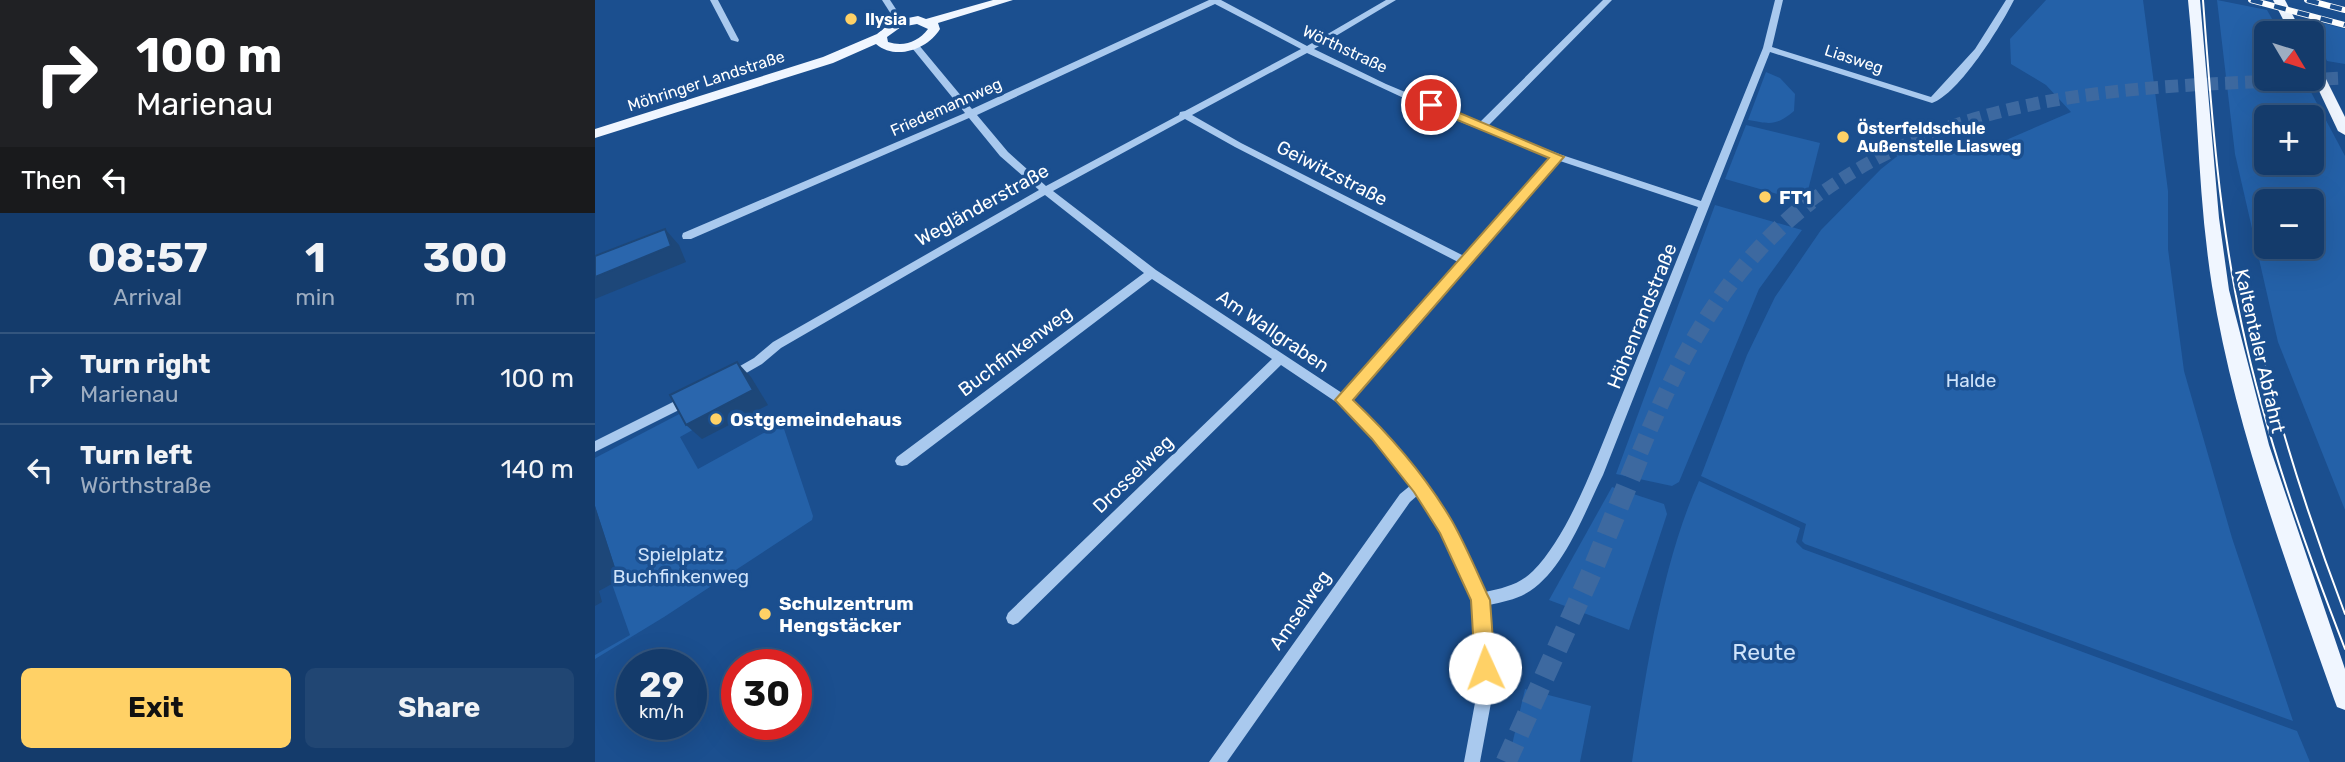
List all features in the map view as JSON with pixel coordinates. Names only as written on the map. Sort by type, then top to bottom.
[{"type":"main road","name":"Möhringer Landstraße","points":[[828,60],[851,58],[879,48],[915,46],[930,28],[1007,0]]},
{"type":"main road","name":"Kaltentaler Abfahrt","points":[[2194,0],[2212,219],[2230,332],[2286,532],[2345,699]]},
{"type":"main road","points":[[2282,4],[2290,21]]},
{"type":"main road","name":"Möhringer Landstraße","points":[[595,134],[828,60],[881,37],[887,29],[901,23],[930,28]]},
{"type":"main road","points":[[881,37],[882,44],[891,48]]},
{"type":"main road","points":[[2324,88],[2345,131]]},
{"type":"street","points":[[714,0],[735,40]]},
{"type":"street","points":[[886,0],[901,23]]},
{"type":"street","name":"Wörthstraße","points":[[1215,0],[1306,50],[1481,127],[1558,157],[1703,205]]},
{"type":"street","name":"Friedemannweg","points":[[687,236],[970,114],[1215,0]]},
{"type":"street","name":"Wegländerstraße","points":[[723,380],[758,361],[776,345],[1045,190],[1306,50],[1392,0]]},
{"type":"street","points":[[1481,127],[1608,0]]},
{"type":"street","name":"Höhenrandstraße","points":[[1481,600],[1527,586],[1541,573],[1564,537],[1596,475],[1767,48],[1779,0]]},
{"type":"street","name":"Liasweg","points":[[1767,48],[1932,100],[1938,97],[1976,54],[2010,0]]},
{"type":"street","name":"Am Wallgraben","points":[[915,46],[1004,154],[1045,190],[1152,273],[1343,400],[1378,434],[1420,486],[1446,528],[1481,600],[1485,643],[1485,692],[1472,762]]},
{"type":"street","name":"Geiwitzstraße","points":[[1183,114],[1467,262]]},
{"type":"street","points":[[1343,400],[1558,157]]},
{"type":"street","name":"Buchfinkenweg","points":[[902,461],[1152,273]]},
{"type":"street","name":"Drosselweg","points":[[1013,618],[1279,359]]},
{"type":"street","points":[[595,447],[700,393]]},
{"type":"street","name":"Amselweg","points":[[1217,762],[1405,498],[1420,486]]},
{"type":"green space","name":"Halde","points":[[2046,0],[2143,0],[2168,191],[2168,249],[2184,371],[2232,538],[2293,721],[1805,544],[1802,541],[1806,524],[1701,476],[1747,355],[1775,297],[1821,230],[1881,169],[1900,154],[1976,153],[2071,112],[2046,85],[2011,64],[2010,39]]},
{"type":"green space","points":[[2217,0],[2267,10],[2273,21],[2254,21],[2254,91],[2310,91],[2318,105],[2254,105],[2254,175],[2324,175],[2324,117],[2345,156],[2345,510],[2278,342],[2259,259],[2324,259],[2324,189],[2254,189],[2254,237],[2235,154]]},
{"type":"green space","points":[[2324,23],[2345,29],[2345,64],[2327,61],[2324,54]]},
{"type":"green space","points":[[1766,72],[1780,78],[1795,94],[1794,111],[1773,123],[1748,120]]},
{"type":"green space","points":[[1746,125],[1820,143],[1805,202],[1725,179]]},
{"type":"green space","points":[[1715,205],[1802,230],[1759,289],[1679,482],[1672,486],[1616,474]]},
{"type":"green space","name":"Spielplatz Buchfinkenweg","points":[[687,410],[696,428],[680,437],[698,469],[782,423],[813,516],[812,520],[595,659],[595,655],[630,635],[612,584],[619,580],[595,506],[595,458]]},
{"type":"green space","name":"Reute","points":[[1699,481],[1800,528],[1796,542],[1803,549],[2297,731],[2310,762],[1632,762],[1665,582],[1686,513]]},
{"type":"green space","points":[[1612,487],[1664,504],[1667,514],[1629,630],[1549,600]]},
{"type":"green space","points":[[1525,689],[1591,706],[1580,762],[1508,762]]},
{"type":"building","points":[[665,229],[671,246],[595,277],[595,256]]},
{"type":"building","points":[[737,362],[753,390],[686,425],[670,395]]},
{"type":"tunnel","points":[[1809,202],[1869,163],[1932,133],[1998,112],[2065,98],[2134,90],[2345,78]]},
{"type":"tunnel","points":[[1640,452],[1671,381],[1709,314],[1755,254],[1781,226],[1811,201]]},
{"type":"tunnel","points":[[1506,762],[1593,569],[1641,451]]},
{"type":"tram line","points":[[2203,0],[2222,205],[2242,326],[2262,408],[2287,489],[2345,649]]},
{"type":"tram line","points":[[2242,269],[2287,443],[2345,614]]},
{"type":"railway","points":[[2251,0],[2345,25]]},
{"type":"railway","points":[[2307,0],[2345,10]]},
{"type":"place","name":"Ilysia","points":[[851,19]]},
{"type":"place","name":"Österfeldschule Außenstelle Liasweg","points":[[1843,137]]},
{"type":"place","name":"FT1","points":[[1765,197]]},
{"type":"place","name":"Ostgemeindehaus","points":[[716,419]]},
{"type":"place","name":"Schulzentrum Hengstäcker","points":[[765,614]]},
{"type":"route","points":[[1431,105],[1558,157],[1343,400],[1378,434],[1420,486],[1446,528],[1481,600],[1485,668]]}]
